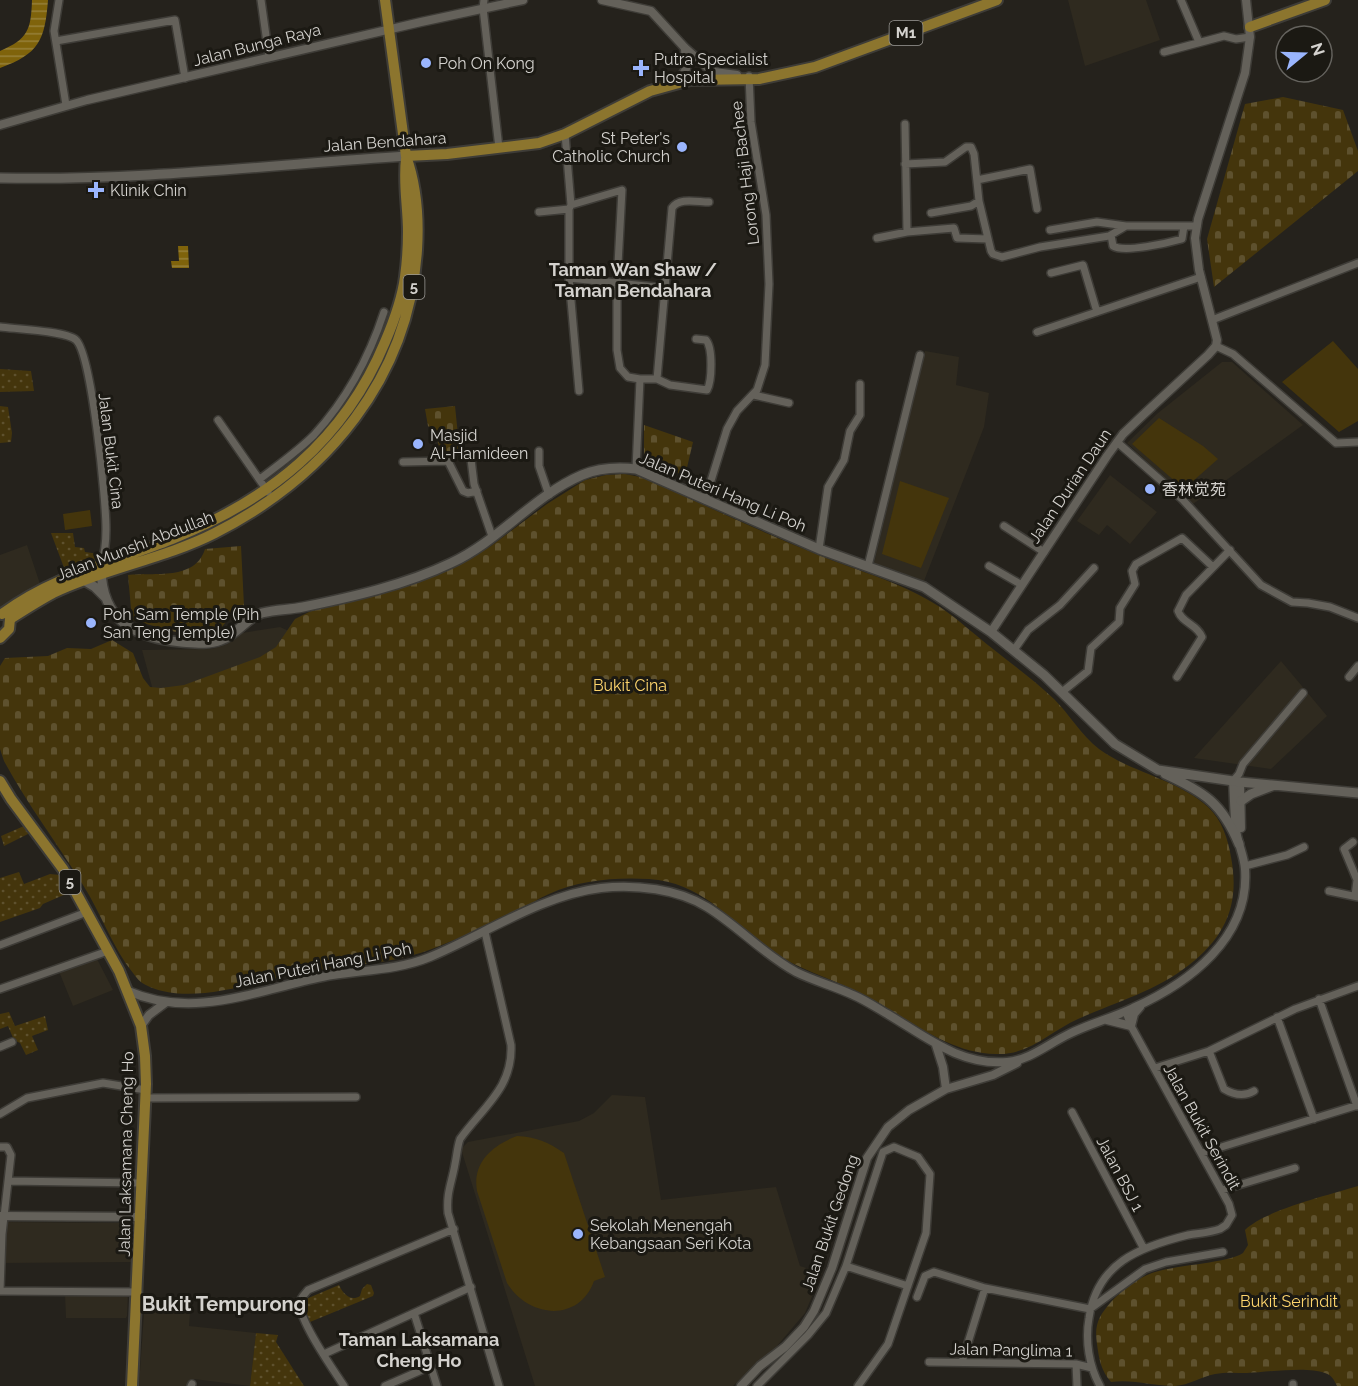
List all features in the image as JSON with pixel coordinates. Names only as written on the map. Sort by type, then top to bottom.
[{"type":"main road","name":"Jalan Munshi Abdullah","points":[[4,616],[23,599],[46,586],[101,570],[215,521],[266,489],[293,483],[351,424],[377,387],[405,325],[415,279],[418,226],[414,177],[406,156],[385,0]]},
{"type":"main road","name":"M1","points":[[752,78],[815,67],[997,0]]},
{"type":"main road","points":[[1250,32],[1326,0]]},
{"type":"main road","name":"Jalan Bendahara","points":[[0,178],[147,175],[406,156],[539,143],[565,134],[650,91],[678,82],[752,78]]},
{"type":"main road","name":"Jalan Puteri Hang Li Poh","points":[[101,570],[105,598],[117,619],[136,632],[165,640],[206,644],[225,639],[246,621],[261,613],[300,608],[352,596],[450,564],[482,548],[492,536],[549,495],[582,475],[622,468],[636,469],[819,549],[924,587],[1014,650],[1062,692],[1115,744],[1158,770],[1237,779]]},
{"type":"main road","name":"Jalan Munshi Abdullah","points":[[4,616],[85,581],[101,570]]},
{"type":"main road","points":[[85,581],[95,587],[105,598]]},
{"type":"main road","points":[[2,634],[11,626],[4,616]]},
{"type":"main road","points":[[1158,770],[1191,786],[1216,805],[1231,823],[1239,844]]},
{"type":"main road","points":[[1237,779],[1358,794]]},
{"type":"main road","name":"Jalan Laksamana Cheng Ho","points":[[0,783],[53,854],[87,912],[129,991],[141,1026],[146,1094],[132,1386]]},
{"type":"main road","points":[[1241,801],[1251,794],[1274,785]]},
{"type":"street","points":[[59,0],[54,20],[66,105]]},
{"type":"street","points":[[261,0],[269,57]]},
{"type":"street","name":"Jalan Bunga Raya","points":[[0,125],[66,105],[388,30],[483,4],[524,0]]},
{"type":"street","points":[[602,0],[651,11],[701,63],[715,72],[752,78]]},
{"type":"street","points":[[1181,0],[1199,42]]},
{"type":"street","points":[[1246,0],[1250,32],[1249,55],[1239,96],[1195,238],[1201,277],[1216,334],[1216,346],[1233,354],[1336,443],[1358,442]]},
{"type":"street","points":[[483,4],[499,148]]},
{"type":"street","points":[[56,41],[175,20],[184,78]]},
{"type":"street","points":[[1164,52],[1224,36],[1236,39],[1250,32]]},
{"type":"street","points":[[678,82],[686,69],[685,48]]},
{"type":"street","name":"Lorong Haji Bachee","points":[[705,500],[727,429],[738,411],[754,395],[760,384],[765,365],[770,284],[766,215],[751,122],[752,78]]},
{"type":"street","points":[[905,124],[907,232]]},
{"type":"street","points":[[565,134],[570,207],[569,278],[579,391]]},
{"type":"street","points":[[905,164],[945,162],[966,147],[971,147],[974,154],[979,201],[988,239],[993,254],[1002,257],[1040,247],[1111,236],[1126,226]]},
{"type":"street","points":[[977,180],[1030,169],[1037,209]]},
{"type":"street","points":[[539,212],[570,207],[622,190],[617,283],[617,350],[620,368],[628,377],[640,380],[657,379],[670,385],[693,389],[709,388],[710,348],[706,340],[696,339]]},
{"type":"street","points":[[657,379],[672,208],[675,203],[682,201],[709,202]]},
{"type":"street","points":[[931,213],[971,206],[979,201]]},
{"type":"street","points":[[1050,230],[1097,222],[1126,226],[1197,226]]},
{"type":"street","points":[[1111,236],[1115,248],[1127,248],[1182,239],[1184,226]]},
{"type":"street","points":[[877,238],[907,232],[954,228],[957,238],[988,239]]},
{"type":"street","points":[[1212,320],[1358,263]]},
{"type":"street","points":[[1051,273],[1083,265],[1097,312]]},
{"type":"street","points":[[1037,333],[1201,277]]},
{"type":"street","points":[[569,278],[665,288]]},
{"type":"street","points":[[218,420],[266,489],[343,401],[372,347],[384,312]]},
{"type":"street","name":"Jalan Bukit Cina","points":[[0,327],[69,335],[78,342],[94,411],[105,499],[105,550],[101,570]]},
{"type":"street","name":"Jalan Durian Daun","points":[[991,632],[1117,442],[1216,346]]},
{"type":"street","points":[[868,566],[920,355]]},
{"type":"street","points":[[636,469],[640,380]]},
{"type":"street","points":[[819,549],[828,487],[844,460],[850,431],[860,415],[860,384]]},
{"type":"street","points":[[754,395],[789,403]]},
{"type":"street","points":[[1117,442],[1182,499],[1262,585],[1292,602],[1330,607],[1358,618]]},
{"type":"street","points":[[539,451],[539,466],[549,495]]},
{"type":"street","points":[[471,459],[472,476],[492,536]]},
{"type":"street","points":[[404,462],[448,461],[463,491],[468,493],[477,491]]},
{"type":"street","points":[[1004,526],[1044,552]]},
{"type":"street","points":[[1062,692],[1088,670],[1091,648],[1119,622],[1120,608],[1135,584],[1132,571],[1136,564],[1182,538],[1213,567]]},
{"type":"street","points":[[1178,677],[1202,637],[1199,631],[1180,617],[1178,611],[1186,595],[1230,550]]},
{"type":"street","points":[[989,566],[1022,585]]},
{"type":"street","points":[[1014,650],[1029,630],[1060,605],[1094,568]]},
{"type":"street","points":[[1349,677],[1358,666]]},
{"type":"street","points":[[1237,779],[1243,764],[1303,693]]},
{"type":"street","name":"Jalan Puteri Hang Li Poh","points":[[1237,779],[1241,801],[1239,844]]},
{"type":"street","name":"Jalan Puteri Hang Li Poh","points":[[129,991],[165,1003],[207,1003],[320,978],[408,964],[485,932],[552,899],[572,893],[621,887],[662,891],[692,899],[707,907],[780,962],[814,980],[854,995],[936,1045],[969,1059],[1007,1062],[1026,1058],[1072,1032],[1143,1004],[1179,983],[1200,966],[1227,938],[1236,923],[1245,894],[1245,866],[1236,832],[1237,779]]},
{"type":"street","points":[[1329,891],[1357,897],[1357,879],[1344,849],[1353,842]]},
{"type":"street","points":[[1245,866],[1287,855],[1304,847]]},
{"type":"street","points":[[0,945],[87,912]]},
{"type":"street","points":[[485,932],[511,1045],[512,1060],[508,1074],[492,1102],[460,1139],[447,1192],[447,1203],[499,1386]]},
{"type":"street","points":[[0,989],[108,951]]},
{"type":"street","points":[[1155,1068],[1209,1051],[1318,999],[1358,986]]},
{"type":"street","points":[[1202,1153],[1358,1105],[1318,999]]},
{"type":"street","points":[[141,1026],[149,1015],[165,1003]]},
{"type":"street","points":[[1107,1020],[1131,1026],[1134,1014],[1143,1004]]},
{"type":"street","name":"Jalan Bukit Serindit","points":[[1100,1386],[1092,1368],[1088,1338],[1093,1295],[1107,1274],[1144,1249],[1172,1239],[1213,1231],[1226,1225],[1232,1215],[1222,1190],[1131,1026],[1126,1012]]},
{"type":"street","points":[[1277,1017],[1314,1119]]},
{"type":"street","points":[[0,1047],[12,1042]]},
{"type":"street","points":[[936,1045],[943,1067],[946,1089]]},
{"type":"street","points":[[1209,1051],[1224,1089],[1238,1095],[1246,1095],[1254,1091]]},
{"type":"street","name":"Jalan Bukit Gedong","points":[[741,1386],[760,1366],[785,1347],[804,1327],[814,1311],[832,1268],[867,1158],[888,1127],[909,1110],[946,1089],[993,1075],[1026,1058]]},
{"type":"street","points":[[0,1113],[27,1098],[103,1083],[146,1094],[356,1097]]},
{"type":"street","name":"Jalan BSJ 1","points":[[1072,1112],[1144,1249]]},
{"type":"street","points":[[0,1147],[7,1147],[10,1150],[2,1216],[0,1291],[138,1292]]},
{"type":"street","points":[[757,1386],[826,1314],[846,1265],[883,1152],[894,1147],[918,1157],[930,1174],[926,1233],[888,1344],[858,1386]]},
{"type":"street","points":[[1222,1190],[1295,1168]]},
{"type":"street","points":[[8,1181],[142,1183]]},
{"type":"street","points":[[2,1216],[141,1217]]},
{"type":"street","points":[[344,1386],[302,1314],[299,1303],[302,1296],[308,1290],[454,1229]]},
{"type":"street","points":[[917,1296],[925,1276],[934,1272],[985,1288],[1090,1309],[1145,1269],[1166,1262],[1223,1252]]},
{"type":"street","points":[[836,1255],[846,1265],[908,1286]]},
{"type":"street","points":[[832,1268],[846,1265]]},
{"type":"street","points":[[324,1354],[471,1287]]},
{"type":"street","points":[[962,1362],[985,1288]]},
{"type":"street","points":[[414,1313],[437,1386]]},
{"type":"street","name":"Jalan Panglima 1","points":[[929,1362],[1076,1364],[1092,1368]]},
{"type":"street","points":[[1076,1364],[1077,1386]]},
{"type":"street","points":[[385,1386],[431,1366]]},
{"type":"shaded area","points":[[32,0],[48,0],[45,26],[38,44],[24,57],[0,68],[0,51],[22,38],[29,26]]},
{"type":"shaded area","points":[[1068,0],[1146,0],[1160,40],[1085,66]]},
{"type":"shaded area","points":[[178,246],[188,246],[189,268],[172,268],[171,261],[179,261]]},
{"type":"shaded area","points":[[925,351],[959,357],[956,385],[989,393],[984,427],[924,581],[874,563]]},
{"type":"shaded area","points":[[1222,362],[1232,362],[1303,425],[1193,504],[1127,443],[1158,413]]},
{"type":"shaded area","points":[[1110,475],[1157,512],[1130,544],[1107,525],[1099,535],[1077,521]]},
{"type":"shaded area","points":[[27,545],[41,587],[0,608],[0,555]]},
{"type":"shaded area","points":[[280,627],[289,631],[283,651],[234,673],[154,694],[142,650],[211,649],[225,645],[242,633]]},
{"type":"shaded area","points":[[1281,661],[1327,716],[1271,769],[1194,758]]},
{"type":"shaded area","points":[[91,952],[113,990],[73,1006],[56,964]]},
{"type":"shaded area","name":"Sekolah Menengah Kebangsaan Seri Kota","points":[[612,1095],[645,1097],[661,1200],[776,1187],[800,1266],[822,1273],[805,1313],[777,1346],[733,1386],[535,1386],[461,1149],[468,1142],[579,1121],[594,1113]]},
{"type":"shaded area","points":[[0,1222],[125,1223],[133,1227],[131,1262],[0,1263]]},
{"type":"shaded area","points":[[65,1294],[128,1294],[127,1316],[126,1318],[66,1318]]},
{"type":"shaded area","points":[[145,1298],[191,1301],[189,1326],[256,1333],[250,1386],[194,1379],[193,1386],[139,1386]]},
{"type":"green space","points":[[1283,97],[1343,110],[1358,151],[1358,171],[1214,287],[1207,239],[1245,104]]},
{"type":"green space","points":[[1333,341],[1358,369],[1358,421],[1339,432],[1282,382]]},
{"type":"green space","points":[[0,369],[31,371],[34,391],[0,392]]},
{"type":"green space","points":[[0,406],[8,407],[11,442],[0,443]]},
{"type":"green space","points":[[455,406],[460,455],[442,455],[434,431],[428,426],[425,409]]},
{"type":"green space","points":[[1159,418],[1203,446],[1218,459],[1184,489],[1132,444]]},
{"type":"green space","points":[[644,425],[693,442],[685,476],[644,460]]},
{"type":"green space","name":"Bukit Cina","points":[[625,474],[640,477],[794,545],[925,598],[954,617],[1054,699],[1099,749],[1196,797],[1208,807],[1224,830],[1230,850],[1233,874],[1233,890],[1227,918],[1212,942],[1189,965],[1163,982],[1078,1019],[1029,1047],[1008,1054],[976,1052],[940,1039],[871,999],[802,968],[773,952],[702,896],[669,882],[649,879],[611,879],[573,885],[447,943],[421,953],[388,961],[305,972],[207,993],[168,992],[142,983],[119,952],[83,885],[22,793],[4,761],[0,749],[0,666],[5,658],[48,656],[67,648],[91,649],[112,640],[133,653],[143,678],[150,687],[184,685],[260,657],[276,647],[295,619],[311,611],[415,582],[451,568],[491,546],[547,504],[585,480],[606,475]]},
{"type":"green space","points":[[900,481],[949,498],[921,568],[882,554]]},
{"type":"green space","points":[[90,510],[92,526],[65,530],[63,514]]},
{"type":"green space","points":[[51,533],[73,533],[75,547],[84,548],[85,552],[99,554],[98,561],[66,573]]},
{"type":"green space","points":[[241,546],[244,606],[232,614],[222,627],[207,633],[183,634],[132,620],[128,575],[173,573],[193,566],[205,549]]},
{"type":"green space","points":[[24,826],[30,833],[4,846],[1,836]]},
{"type":"green space","points":[[19,872],[24,884],[50,874],[60,875],[66,894],[43,904],[40,908],[0,922],[0,878]]},
{"type":"green space","points":[[9,1012],[15,1026],[45,1016],[48,1030],[32,1036],[38,1050],[26,1055],[20,1043],[14,1040],[8,1026],[0,1029],[0,1014]]},
{"type":"green space","points":[[517,1136],[542,1141],[564,1153],[605,1277],[594,1281],[587,1295],[577,1304],[565,1309],[553,1311],[540,1309],[516,1295],[507,1283],[477,1191],[478,1171],[486,1156],[500,1144]]},
{"type":"green space","name":"Bukit Serindit","points":[[1358,1186],[1358,1386],[1337,1386],[1327,1374],[1309,1370],[1219,1373],[1175,1386],[1127,1381],[1111,1382],[1103,1369],[1099,1355],[1097,1326],[1107,1307],[1125,1289],[1152,1273],[1214,1262],[1243,1253],[1248,1245],[1245,1230],[1254,1223],[1298,1204]]},
{"type":"green space","points":[[367,1284],[371,1285],[373,1296],[310,1322],[305,1308],[306,1299],[339,1285],[348,1296],[357,1298]]},
{"type":"green space","points":[[256,1333],[278,1335],[276,1342],[304,1386],[250,1386]]},
{"type":"place","name":"Poh On Kong","points":[[426,63]]},
{"type":"place","name":"Putra Specialist Hospital","points":[[641,68]]},
{"type":"place","name":"St Peter's Catholic Church","points":[[682,147]]},
{"type":"place","name":"Klinik Chin","points":[[96,190]]},
{"type":"place","name":"Masjid Al-Hamideen","points":[[418,444]]},
{"type":"place","name":"香林觉苑","points":[[1150,489]]},
{"type":"place","name":"Poh Sam Temple (Pih San Teng Temple)","points":[[91,623]]},
{"type":"place","name":"Sekolah Menengah Kebangsaan Seri Kota","points":[[578,1234]]},
{"type":"district","name":"Taman Wan Shaw / Taman Bendahara","points":[[633,279]]},
{"type":"district","name":"Bukit Tempurong","points":[[224,1304]]},
{"type":"district","name":"Taman Laksamana Cheng Ho","points":[[419,1349]]}]
